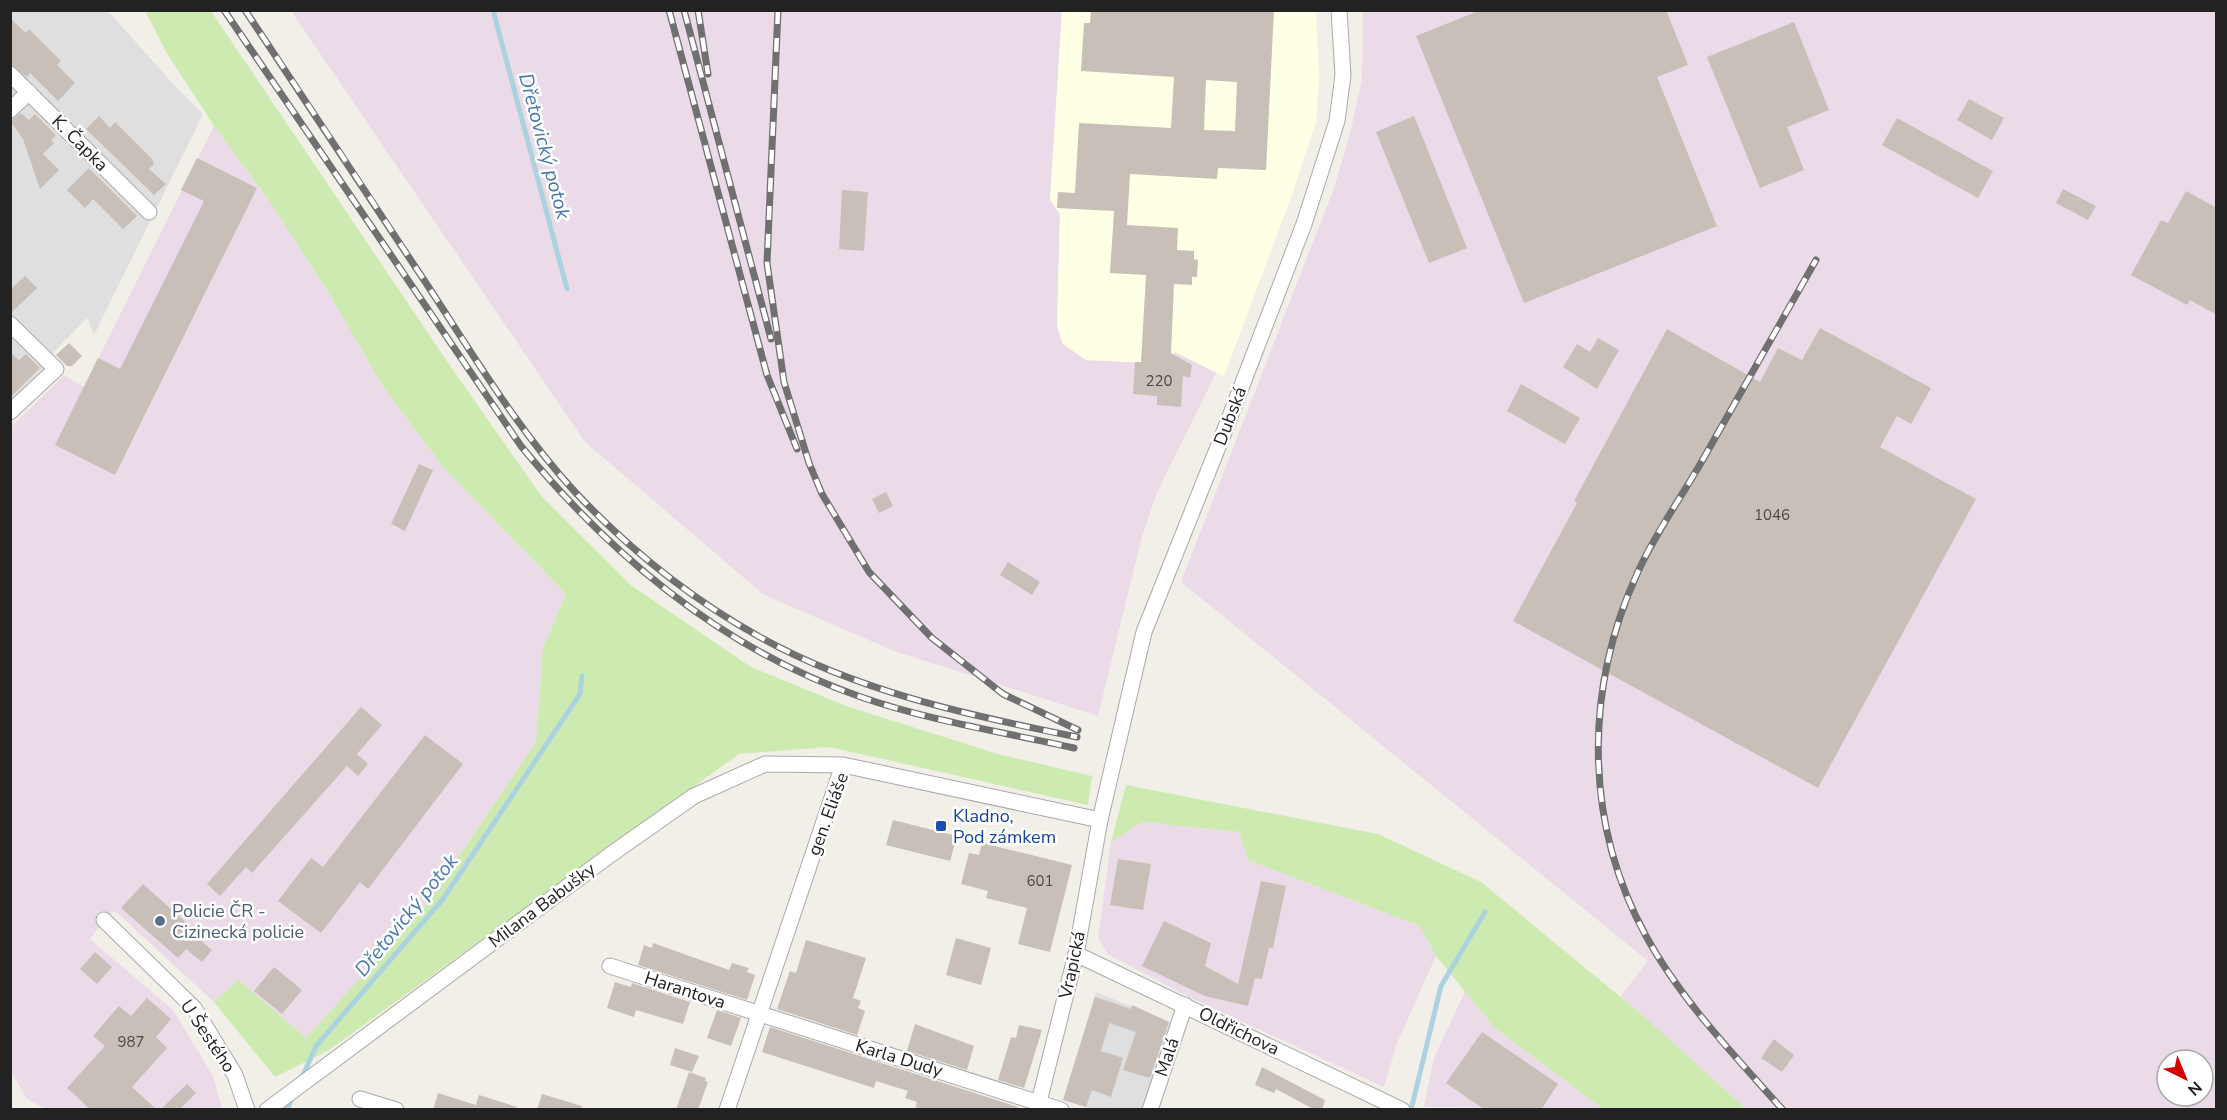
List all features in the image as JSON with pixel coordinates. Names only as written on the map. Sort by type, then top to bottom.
[{"type":"street","name":"Dubská","points":[[1100,820],[1144,632],[1295,246],[1337,121],[1342,75],[1339,10]]},
{"type":"street","name":"K. Čapka","points":[[10,74],[149,212]]},
{"type":"street","points":[[10,110],[29,92]]},
{"type":"street","points":[[10,324],[56,369],[10,412]]},
{"type":"street","name":"Milana Babušky","points":[[269,1108],[600,862],[694,796],[765,764],[843,765]]},
{"type":"street","name":"gen. Eliáše","points":[[727,1110],[843,765],[1100,820]]},
{"type":"street","name":"Vrapická","points":[[1038,1106],[1076,954],[1100,820]]},
{"type":"street","name":"U Šestého","points":[[104,920],[194,1008],[235,1075],[247,1110]]},
{"type":"street","name":"Oldřichova","points":[[1076,954],[1185,1005],[1384,1106],[1402,1110]]},
{"type":"street","name":"Harantova","points":[[610,966],[759,1014]]},
{"type":"street","name":"Malá","points":[[1150,1110],[1185,1005]]},
{"type":"street","name":"Karla Dudy","points":[[759,1014],[1038,1106],[1061,1110]]},
{"type":"street","points":[[360,1099],[396,1110]]},
{"type":"shaded area","points":[[11,11],[108,11],[203,114],[94,335],[87,318],[42,364],[46,369],[11,404]]},
{"type":"shaded area","points":[[291,11],[1062,11],[1050,199],[1060,214],[1057,326],[1063,344],[1086,360],[1169,364],[1174,352],[1216,373],[1156,495],[1141,540],[1098,716],[894,651],[764,595],[585,442]]},
{"type":"shaded area","points":[[1062,11],[1316,11],[1319,79],[1316,121],[1292,195],[1224,376],[1175,352],[1169,364],[1086,360],[1063,344],[1057,326],[1060,214],[1050,200]]},
{"type":"shaded area","points":[[1363,11],[2216,11],[2216,1109],[1746,1109],[1620,997],[1648,961],[1181,582],[1334,188],[1350,134],[1362,79]]},
{"type":"shaded area","points":[[214,126],[268,199],[327,290],[382,385],[443,467],[566,594],[543,648],[536,742],[424,908],[306,1039],[238,980],[214,1002],[115,911],[104,920],[90,939],[173,1010],[213,1076],[222,1109],[45,1109],[26,1098],[11,1071],[10,428],[64,375],[84,387]]},
{"type":"shaded area","points":[[1142,822],[1239,832],[1248,860],[1420,926],[1436,956],[1397,1043],[1384,1087],[1195,1000],[1109,955],[1098,938],[1111,842]]},
{"type":"shaded area","points":[[1465,991],[1495,1028],[1603,1109],[1424,1107],[1434,1058]]},
{"type":"shaded area","points":[[1096,992],[1172,1023],[1144,1109],[1092,1109],[1063,1100]]},
{"type":"green space","points":[[145,11],[211,11],[453,370],[542,497],[632,586],[751,667],[849,707],[998,754],[1092,776],[1088,805],[829,747],[739,754],[329,1050],[275,1077],[214,1002],[238,980],[306,1038],[424,908],[536,742],[543,648],[566,594],[443,467],[382,385],[327,290],[268,199],[214,126],[168,55]]},
{"type":"green space","points":[[1126,785],[1378,834],[1481,882],[1640,1013],[1746,1109],[1603,1109],[1495,1028],[1436,956],[1420,926],[1248,860],[1239,832],[1142,822],[1111,842]]},
{"type":"building","points":[[1091,10],[1274,10],[1266,170],[1218,168],[1217,179],[1130,174],[1127,225],[1178,228],[1177,250],[1194,251],[1194,259],[1198,260],[1197,277],[1192,277],[1192,285],[1174,284],[1171,353],[1192,365],[1190,378],[1183,376],[1181,407],[1157,405],[1157,396],[1133,394],[1135,362],[1141,362],[1146,275],[1110,273],[1114,211],[1057,208],[1058,192],[1075,193],[1079,123],[1171,128],[1174,77],[1081,71],[1084,23],[1090,23]],"holes":[[[1206,80],[1237,82],[1235,131],[1204,130]]]},
{"type":"building","points":[[1481,10],[1666,10],[1688,65],[1657,77],[1717,226],[1524,303],[1416,36]]},
{"type":"building","points":[[10,18],[26,33],[29,29],[61,61],[57,65],[75,83],[58,101],[30,73],[27,77],[10,64]]},
{"type":"building","points":[[1794,22],[1829,110],[1787,127],[1804,170],[1760,188],[1707,57]]},
{"type":"building","points":[[1969,99],[2004,118],[1992,140],[1957,120]]},
{"type":"building","points":[[21,113],[29,120],[35,114],[56,135],[51,140],[54,143],[43,154],[59,170],[40,189],[23,139],[10,121]]},
{"type":"building","points":[[99,116],[110,128],[115,122],[152,159],[154,164],[149,169],[166,184],[154,195],[86,129]]},
{"type":"building","points":[[1414,116],[1467,248],[1429,263],[1376,132]]},
{"type":"building","points":[[1897,118],[1993,171],[1978,198],[1882,145]]},
{"type":"building","points":[[197,158],[257,188],[115,475],[55,445],[98,358],[120,369],[204,201],[181,190]]},
{"type":"building","points":[[89,168],[137,216],[123,229],[93,199],[85,208],[67,190]]},
{"type":"building","points":[[2063,189],[2096,206],[2088,220],[2056,203]]},
{"type":"building","points":[[842,190],[868,192],[864,251],[839,249]]},
{"type":"building","points":[[2186,191],[2217,208],[2217,315],[2190,300],[2187,305],[2131,275],[2161,220],[2168,223]]},
{"type":"building","points":[[25,276],[37,288],[10,314],[10,290]]},
{"type":"building","points":[[1820,328],[1931,388],[1911,424],[1897,416],[1880,447],[1976,499],[1818,788],[1513,621],[1577,503],[1574,501],[1667,329],[1760,382],[1778,348],[1802,360]]},
{"type":"building","points":[[1598,338],[1619,350],[1597,389],[1563,367],[1577,344],[1590,352]]},
{"type":"building","points":[[69,343],[82,356],[72,366],[67,366],[56,355]]},
{"type":"building","points":[[10,352],[19,360],[26,354],[40,368],[10,398]]},
{"type":"building","points":[[1521,384],[1580,418],[1565,444],[1507,411]]},
{"type":"building","points":[[419,464],[433,470],[405,531],[391,524]]},
{"type":"building","points":[[886,492],[893,506],[879,513],[872,499]]},
{"type":"building","points":[[1008,562],[1040,582],[1032,595],[1000,575]]},
{"type":"building","points":[[361,707],[382,725],[357,754],[368,764],[358,776],[347,766],[252,873],[246,867],[220,896],[207,884]]},
{"type":"building","points":[[425,735],[463,764],[368,889],[360,882],[321,933],[278,901],[311,858],[323,867]]},
{"type":"building","points":[[893,820],[957,836],[950,861],[886,845]]},
{"type":"building","points":[[982,843],[1072,865],[1050,952],[1018,944],[1027,908],[986,898],[988,891],[961,884],[969,853],[979,855]]},
{"type":"building","points":[[1118,859],[1151,864],[1143,910],[1110,905]]},
{"type":"building","points":[[1261,881],[1286,886],[1273,948],[1269,948],[1262,979],[1255,978],[1248,1006],[1205,996],[1142,966],[1164,921],[1211,943],[1205,966],[1238,984]]},
{"type":"building","name":"Policie ČR - Cizinecká policie","points":[[143,884],[199,934],[197,937],[212,950],[202,962],[186,949],[178,958],[121,908]]},
{"type":"building","points":[[956,938],[991,948],[981,985],[946,975]]},
{"type":"building","points":[[806,940],[866,958],[853,998],[861,1001],[858,1008],[865,1011],[857,1035],[777,1009],[790,971],[796,973]]},
{"type":"building","points":[[653,943],[729,970],[732,963],[749,968],[747,972],[755,975],[747,1000],[638,965],[644,945],[652,948]]},
{"type":"building","points":[[95,952],[112,967],[97,984],[80,969]]},
{"type":"building","points":[[274,967],[302,990],[282,1014],[254,991]]},
{"type":"building","points":[[615,982],[631,987],[632,983],[690,1002],[683,1024],[636,1010],[634,1017],[607,1008]]},
{"type":"building","points":[[1095,997],[1131,1009],[1132,1005],[1169,1022],[1150,1078],[1123,1070],[1136,1032],[1109,1023],[1101,1051],[1123,1058],[1111,1097],[1092,1090],[1086,1107],[1063,1100]]},
{"type":"building","points":[[147,998],[171,1019],[156,1037],[167,1048],[132,1087],[157,1110],[91,1110],[67,1088],[105,1046],[93,1036],[119,1006],[131,1016]]},
{"type":"building","points":[[717,1010],[741,1018],[731,1046],[707,1038]]},
{"type":"building","points":[[915,1024],[974,1046],[967,1070],[907,1051]]},
{"type":"building","points":[[1019,1025],[1042,1030],[1024,1088],[998,1080],[1011,1037],[1016,1038]]},
{"type":"building","points":[[770,1027],[1018,1107],[1017,1110],[915,1110],[917,1102],[905,1098],[908,1091],[876,1081],[874,1088],[762,1052]]},
{"type":"building","points":[[1482,1032],[1558,1084],[1541,1110],[1485,1110],[1446,1083]]},
{"type":"building","points":[[1774,1039],[1794,1055],[1782,1072],[1761,1058]]},
{"type":"building","points":[[675,1048],[699,1056],[692,1072],[670,1065]]},
{"type":"building","points":[[1262,1067],[1325,1100],[1322,1110],[1315,1110],[1276,1089],[1274,1093],[1255,1085]]},
{"type":"building","points":[[689,1072],[706,1078],[705,1081],[708,1082],[698,1110],[676,1110]]},
{"type":"building","points":[[187,1084],[196,1093],[179,1110],[160,1110]]},
{"type":"building","points":[[438,1093],[476,1105],[479,1095],[517,1107],[516,1110],[433,1110]]},
{"type":"building","points":[[542,1094],[582,1106],[581,1110],[537,1110]]},
{"type":"waterway","name":"Dřetovický potok","points":[[493,10],[567,289]]},
{"type":"waterway","name":"Dřetovický potok","points":[[301,1080],[316,1046],[443,899],[580,694],[582,676]]},
{"type":"waterway","points":[[1411,1110],[1441,986],[1485,912]]},
{"type":"waterway","name":"Dřetovický potok","points":[[287,1110],[293,1096]]},
{"type":"railway","points":[[224,10],[521,446],[556,487],[632,562],[717,626],[763,654],[811,677],[861,697],[913,713],[1074,748]]},
{"type":"railway","points":[[245,10],[512,414],[554,468],[617,534],[708,606],[795,655],[834,672],[913,699],[995,720],[1077,737]]},
{"type":"railway","points":[[669,10],[767,375],[797,449]]},
{"type":"railway","points":[[684,10],[771,339]]},
{"type":"railway","points":[[698,10],[708,74]]},
{"type":"railway","points":[[778,10],[767,263],[784,382],[809,463],[822,494],[869,572],[932,638],[1003,694],[1078,730]]},
{"type":"railway","points":[[1783,1110],[1692,1005],[1646,936],[1626,893],[1611,848],[1602,802],[1598,756],[1600,710],[1607,664],[1620,618],[1637,574],[1651,545],[1702,461],[1816,260]]},
{"type":"place","name":"Kladno, Pod zámkem","points":[[941,826]]},
{"type":"place","name":"Policie ČR - Cizinecká policie","points":[[160,921]]}]
